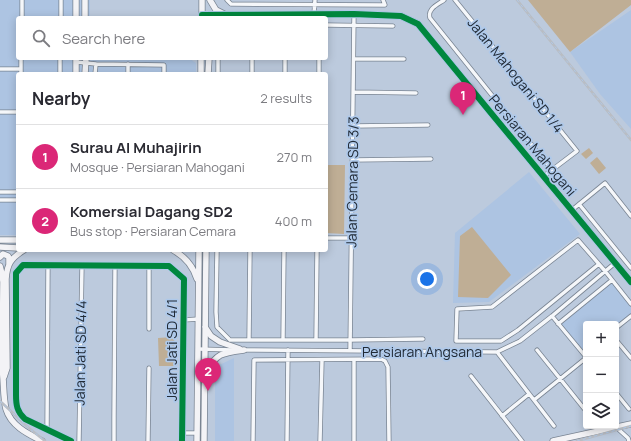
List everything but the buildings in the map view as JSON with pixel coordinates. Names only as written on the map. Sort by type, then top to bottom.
[{"type":"main road","points":[[76,0],[76,16]]},
{"type":"main road","points":[[85,0],[86,16]]},
{"type":"main road","points":[[202,0],[202,16]]},
{"type":"main road","points":[[209,0],[216,10],[224,15]]},
{"type":"main road","points":[[209,0],[209,16]]},
{"type":"main road","name":"Persiaran Mahogani","points":[[202,16],[314,14],[354,17],[401,16],[418,24],[631,282]]},
{"type":"main road","points":[[76,60],[76,72]]},
{"type":"main road","points":[[85,72],[86,60]]},
{"type":"main road","points":[[201,60],[201,72]]},
{"type":"main road","points":[[208,60],[208,72]]},
{"type":"main road","points":[[0,240],[16,240]]},
{"type":"main road","points":[[0,247],[16,248]]},
{"type":"main road","points":[[8,265],[21,252]]},
{"type":"main road","points":[[178,252],[192,267],[199,285]]},
{"type":"main road","points":[[197,441],[199,252]]},
{"type":"main road","points":[[204,441],[206,252]]},
{"type":"main road","points":[[4,379],[7,368],[6,279],[9,260],[8,256],[3,254],[0,259],[3,268],[2,368],[5,402],[9,407],[13,418],[20,426],[33,433],[42,441]]},
{"type":"main road","points":[[0,266],[2,274]]},
{"type":"main road","points":[[205,327],[211,336],[220,342],[244,350]]},
{"type":"main road","points":[[204,372],[211,363],[222,354],[244,350]]},
{"type":"main road","points":[[619,427],[631,424]]},
{"type":"main road","points":[[553,441],[612,429]]},
{"type":"street","points":[[22,0],[22,16]]},
{"type":"street","points":[[61,0],[61,16]]},
{"type":"street","points":[[227,0],[231,4],[315,2],[385,5],[383,0]]},
{"type":"street","points":[[444,0],[430,11],[430,18],[552,170],[544,176]]},
{"type":"street","name":"Jalan Mahogani SD 1/4","points":[[455,0],[577,151],[552,170]]},
{"type":"street","points":[[314,14],[315,2]]},
{"type":"street","name":"Jalan Cemara SD 3/3","points":[[350,351],[354,17]]},
{"type":"street","points":[[328,26],[393,26]]},
{"type":"street","points":[[354,59],[404,59]]},
{"type":"street","points":[[0,69],[21,69],[22,60]]},
{"type":"street","points":[[60,60],[60,72]]},
{"type":"street","points":[[76,60],[86,60],[96,64],[164,66],[164,72]]},
{"type":"street","points":[[218,60],[218,72]]},
{"type":"street","points":[[252,60],[252,72]]},
{"type":"street","points":[[285,60],[285,72]]},
{"type":"street","points":[[319,60],[319,72]]},
{"type":"street","points":[[95,72],[96,64]]},
{"type":"street","points":[[128,64],[128,72]]},
{"type":"street","points":[[353,92],[416,93]]},
{"type":"street","points":[[0,112],[16,112]]},
{"type":"street","points":[[353,126],[428,125]]},
{"type":"street","points":[[352,160],[431,159]]},
{"type":"street","points":[[572,210],[605,183],[631,216]]},
{"type":"street","points":[[0,192],[16,192]]},
{"type":"street","points":[[0,200],[16,200]]},
{"type":"street","points":[[579,204],[631,268]]},
{"type":"street","points":[[328,238],[351,238]]},
{"type":"street","points":[[599,264],[518,330],[501,341],[456,341],[457,309],[492,307],[578,240],[599,264],[605,271],[631,304]]},
{"type":"street","points":[[217,252],[217,327],[230,340],[316,340],[350,342],[423,339]]},
{"type":"street","points":[[249,340],[250,252]]},
{"type":"street","points":[[283,340],[284,252]]},
{"type":"street","points":[[316,340],[317,252]]},
{"type":"street","name":"Persiaran Angsana","points":[[198,349],[497,352],[520,341],[615,263]]},
{"type":"street","points":[[71,441],[25,419],[21,415],[17,406],[16,273],[23,265],[149,266],[149,329]]},
{"type":"street","points":[[47,430],[48,265]]},
{"type":"street","name":"Jalan Jati SD 4/4","points":[[79,441],[82,265]]},
{"type":"street","points":[[114,441],[115,265]]},
{"type":"street","name":"Jalan Jati SD 4/1","points":[[149,266],[169,266],[184,279],[182,441]]},
{"type":"street","points":[[558,324],[612,280]]},
{"type":"street","points":[[552,316],[583,354]]},
{"type":"street","points":[[619,326],[631,316]]},
{"type":"street","points":[[183,320],[198,320]]},
{"type":"street","points":[[619,344],[631,358]]},
{"type":"street","points":[[286,441],[288,350]]},
{"type":"street","points":[[537,350],[583,407]]},
{"type":"street","points":[[497,352],[554,426]]},
{"type":"street","points":[[534,400],[584,357]]},
{"type":"street","points":[[253,441],[254,360],[385,361],[388,364],[389,441]]},
{"type":"street","points":[[320,441],[322,360]]},
{"type":"street","points":[[354,360],[354,441]]},
{"type":"street","points":[[148,441],[149,368]]},
{"type":"street","points":[[471,376],[522,441]]},
{"type":"street","points":[[502,416],[529,394]]},
{"type":"street","points":[[619,397],[629,409]]},
{"type":"street","points":[[618,429],[628,438],[629,441]]},
{"type":"street","points":[[182,433],[197,433]]},
{"type":"shaded area","points":[[0,0],[90,0],[90,16],[16,16],[16,60],[192,60],[196,63],[196,72],[16,72],[16,235],[0,235]]},
{"type":"shaded area","points":[[528,0],[631,0],[631,5],[570,52]]},
{"type":"shaded area","points":[[631,10],[631,129],[600,94],[570,52]]},
{"type":"shaded area","points":[[589,148],[593,153],[586,159],[581,154]]},
{"type":"shaded area","points":[[597,157],[606,168],[599,174],[590,163]]},
{"type":"shaded area","points":[[328,165],[345,165],[344,234],[328,233]]},
{"type":"shaded area","points":[[529,172],[580,234],[489,302],[453,303],[455,233]]},
{"type":"shaded area","points":[[472,227],[511,275],[488,298],[458,297],[460,236]]},
{"type":"shaded area","points":[[612,278],[631,301],[631,318],[619,328],[619,321],[583,321],[583,357],[556,324]]},
{"type":"shaded area","points":[[174,337],[176,366],[159,366],[158,338]]},
{"type":"shaded area","points":[[234,358],[234,441],[215,441],[215,367]]},
{"type":"railway","points":[[517,0],[631,140]]},
{"type":"railway","points":[[0,401],[45,441]]},
{"type":"railway","points":[[577,441],[631,426]]},
{"type":"cycle path","points":[[202,15],[354,14],[401,16],[418,24],[631,282]]},
{"type":"cycle path","points":[[71,441],[25,419],[20,414],[16,402],[16,273],[23,265],[169,266],[184,279],[182,441]]},
{"type":"place","name":"Surau Al Muhajirin","points":[[463,115]]},
{"type":"place","name":"Komersial Dagang SD2","points":[[208,391]]}]
